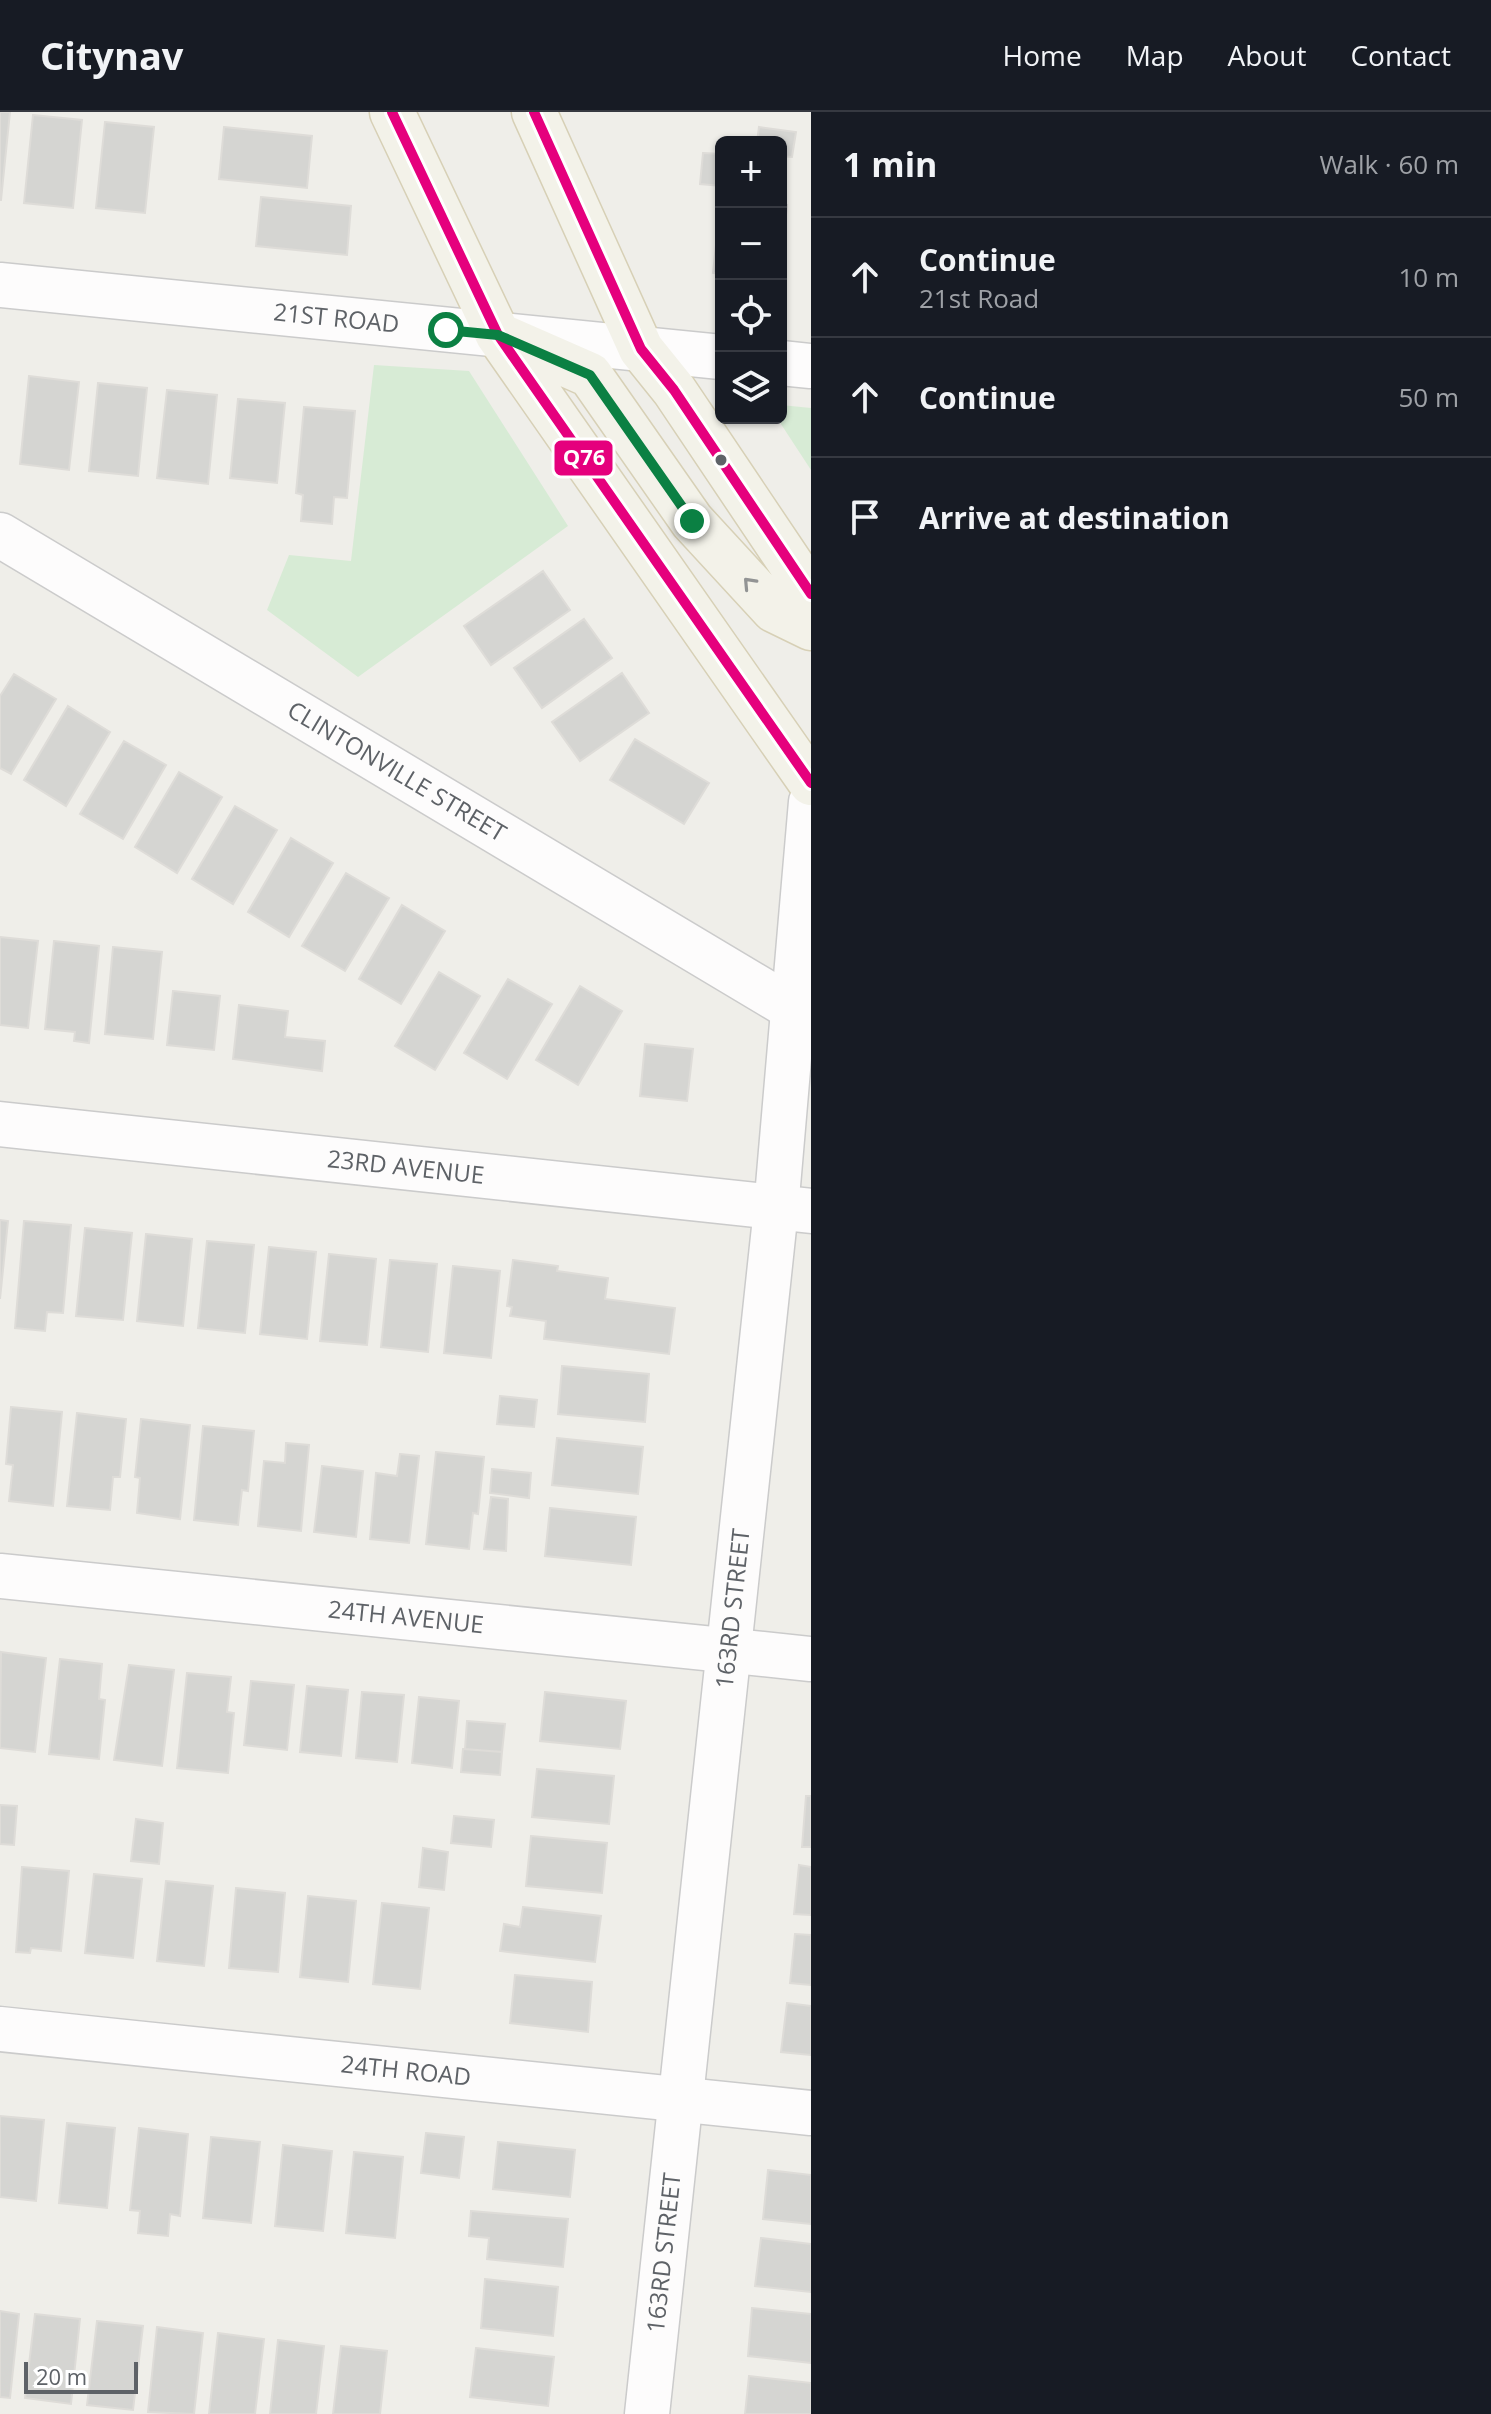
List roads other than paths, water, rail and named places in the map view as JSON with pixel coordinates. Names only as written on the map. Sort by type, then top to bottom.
[{"type":"main road","points":[[392,112],[498,335],[811,783]]},
{"type":"main road","points":[[534,112],[641,349],[674,390],[811,594]]},
{"type":"main road","points":[[498,335],[590,375],[692,521],[774,610],[811,628]]},
{"type":"street","name":"21ST ROAD","points":[[0,285],[715,356]]},
{"type":"street","points":[[787,364],[811,366]]},
{"type":"street","name":"CLINTONVILLE STREET","points":[[0,535],[792,1008]]},
{"type":"street","name":"163RD STREET","points":[[647,2414],[727,1651],[794,1210],[792,1008],[811,802]]},
{"type":"street","name":"23RD AVENUE","points":[[0,1124],[794,1210]]},
{"type":"street","name":"24TH AVENUE","points":[[0,1576],[811,1659]]},
{"type":"street","name":"24TH ROAD","points":[[0,2029],[811,2113]]}]
